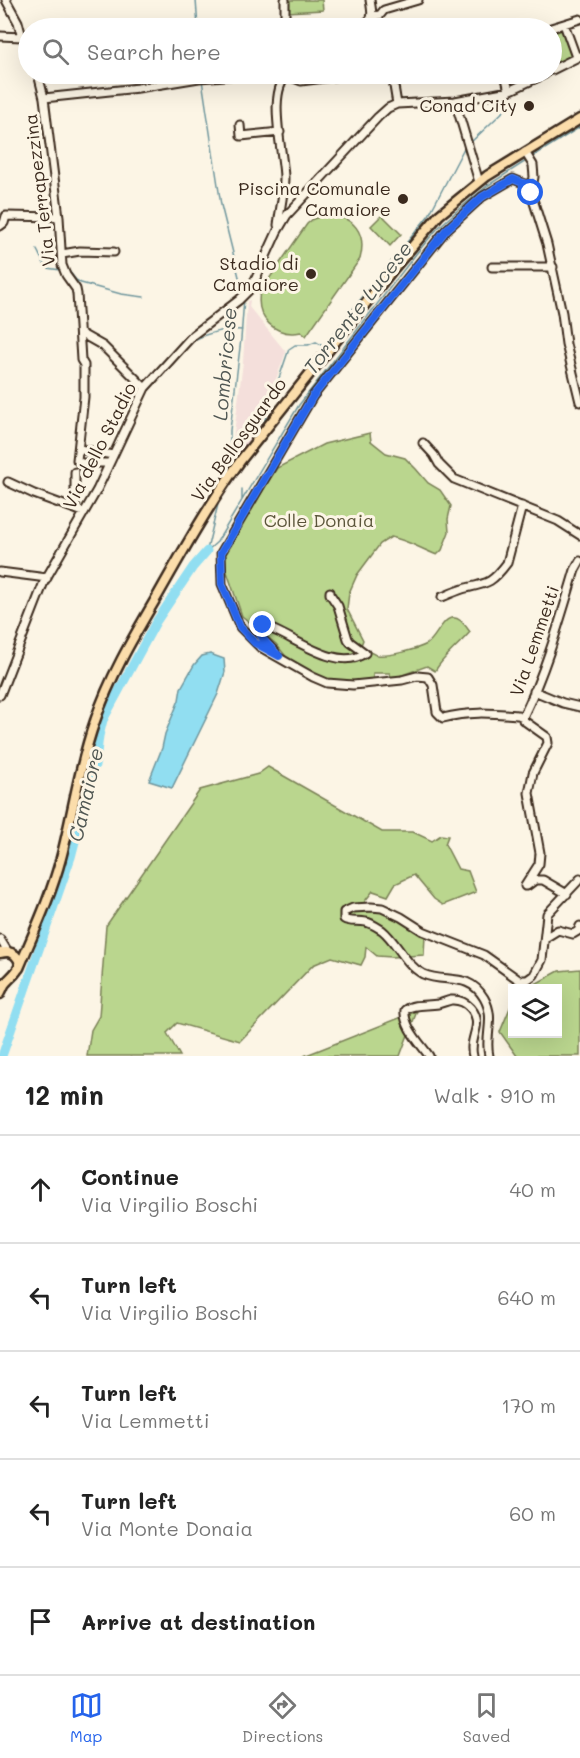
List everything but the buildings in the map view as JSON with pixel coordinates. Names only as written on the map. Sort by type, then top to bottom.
[{"type":"main road","name":"Via Bellosguardo","points":[[0,994],[4,985],[19,968],[49,896],[61,858],[94,722],[108,686],[134,637],[227,480],[320,360],[439,215],[478,182],[580,119]]},
{"type":"main road","points":[[7,953],[21,949],[31,940]]},
{"type":"main road","points":[[7,953],[18,960],[19,968]]},
{"type":"main road","points":[[0,977],[10,978]]},
{"type":"street","points":[[6,0],[18,22]]},
{"type":"street","points":[[285,0],[285,18]]},
{"type":"street","points":[[370,0],[374,18],[394,4],[418,0]]},
{"type":"street","points":[[562,65],[578,57],[564,24],[580,19]]},
{"type":"street","points":[[0,36],[18,40]]},
{"type":"street","name":"Via Terrapezzina","points":[[40,84],[64,271],[77,294],[81,360],[84,365],[84,397],[79,449]]},
{"type":"street","points":[[44,98],[162,84]]},
{"type":"street","points":[[277,232],[284,177],[278,97],[282,84]]},
{"type":"street","points":[[398,84],[401,104],[455,101],[509,91],[524,84]]},
{"type":"street","points":[[507,84],[509,91]]},
{"type":"street","points":[[455,101],[478,182]]},
{"type":"street","name":"Via dello Stadio","points":[[1,691],[47,578],[97,490],[145,388],[193,335],[246,294],[277,232],[295,204],[378,117],[388,108],[401,104]]},
{"type":"street","points":[[240,125],[241,136],[280,132]]},
{"type":"street","points":[[525,152],[533,165],[534,177],[531,193],[553,267],[566,344],[579,390],[580,402]]},
{"type":"street","name":"Via Lemmetti","points":[[532,183],[528,185],[513,179],[487,194],[454,222],[432,246],[313,396],[221,553],[222,584],[240,627],[255,643],[313,677],[327,683],[353,685],[392,682],[417,676],[428,677],[433,685],[437,712],[443,718],[477,712],[523,717],[549,654],[575,570],[580,561]]},
{"type":"street","points":[[282,198],[295,204]]},
{"type":"street","points":[[0,226],[4,224],[6,216],[59,217]]},
{"type":"street","points":[[62,254],[80,251],[114,252]]},
{"type":"street","points":[[492,267],[553,267]]},
{"type":"street","points":[[80,333],[103,346],[145,388]]},
{"type":"street","points":[[423,443],[454,479],[558,521],[580,535]]},
{"type":"street","points":[[109,463],[78,462],[79,449],[113,455]]},
{"type":"street","points":[[75,472],[75,509]]},
{"type":"street","points":[[8,482],[83,512]]},
{"type":"street","points":[[442,597],[465,588],[486,584],[503,569],[507,563],[522,506]]},
{"type":"street","points":[[0,572],[47,578]]},
{"type":"street","points":[[279,656],[262,639],[256,626],[258,624],[322,654],[345,658],[357,657],[365,653],[348,639],[338,606],[330,592]]},
{"type":"street","points":[[534,691],[563,703],[580,707]]},
{"type":"street","points":[[523,717],[523,720],[547,737],[548,743],[533,773],[529,793],[540,853],[539,864],[525,885],[535,880],[543,880],[567,894]]},
{"type":"street","points":[[489,1056],[487,1047],[491,1020],[485,999],[477,988],[462,980],[424,974],[417,970],[383,932],[365,921],[348,922],[344,919],[344,912],[353,908],[382,909],[401,917],[423,931],[484,956],[519,980],[527,980],[534,975],[542,960],[548,914],[580,879]]},
{"type":"street","points":[[545,938],[558,930],[573,934],[580,926]]},
{"type":"street","points":[[0,939],[7,953]]},
{"type":"street","points":[[429,1056],[407,1024],[405,1010],[410,1006],[430,1005],[449,1000],[457,1000],[469,1005],[475,1014],[476,1025],[471,1051],[473,1056]]},
{"type":"shaded area","points":[[250,300],[249,307],[286,352],[257,431],[234,462],[232,460],[234,433],[243,362],[247,301]]},
{"type":"green space","points":[[288,0],[322,0],[323,10],[287,12]]},
{"type":"green space","points":[[562,30],[571,56],[562,61]]},
{"type":"green space","name":"Stadio di Camaiore","points":[[327,215],[345,219],[356,228],[362,241],[360,259],[306,336],[301,332],[283,332],[269,324],[264,317],[259,301],[260,292],[307,224],[313,219]]},
{"type":"green space","points":[[382,215],[401,234],[390,246],[371,226]]},
{"type":"green space","name":"Colle Donaia","points":[[370,433],[371,441],[386,453],[405,458],[428,483],[440,490],[451,506],[448,519],[449,532],[442,550],[437,555],[391,537],[380,544],[357,575],[349,593],[347,609],[363,640],[361,645],[377,655],[410,650],[427,644],[450,618],[461,621],[470,632],[435,671],[427,666],[391,679],[390,673],[373,673],[373,680],[331,681],[315,675],[288,659],[276,644],[242,616],[226,569],[225,551],[277,468],[324,444]]},
{"type":"green space","points":[[268,767],[382,832],[413,832],[432,841],[441,835],[448,836],[445,844],[458,869],[468,871],[476,892],[443,905],[434,899],[414,875],[395,884],[388,896],[373,891],[365,901],[365,911],[382,909],[425,935],[424,955],[377,956],[366,947],[361,965],[332,957],[313,965],[240,1041],[177,1023],[167,1033],[180,1056],[87,1056],[91,1030],[99,1016],[106,926],[200,790],[258,774]]},
{"type":"green space","points":[[580,969],[580,1056],[517,1056],[500,1032],[508,1013],[508,1038],[562,1038],[562,984],[535,984],[559,971]]},
{"type":"green space","points":[[417,1011],[400,1056],[304,1056]]},
{"type":"water","points":[[210,654],[224,659],[225,672],[218,694],[172,788],[149,781],[179,700],[181,688],[194,665],[202,656]]},
{"type":"waterway","name":"Lombricese","points":[[196,0],[197,18]]},
{"type":"waterway","name":"Lombricese","points":[[203,84],[221,205],[243,293]]},
{"type":"waterway","points":[[470,143],[510,105]]},
{"type":"waterway","name":"Torrente Lucese","points":[[532,157],[580,127]]},
{"type":"waterway","points":[[262,428],[289,349],[295,345],[308,345],[316,342],[323,346],[429,215],[464,148]]},
{"type":"waterway","name":"Torrente Lucese","points":[[207,551],[217,542],[299,405],[416,254],[438,228],[459,209],[487,186],[526,161]]},
{"type":"waterway","points":[[37,250],[46,268],[61,270]]},
{"type":"waterway","points":[[69,271],[81,283],[121,294],[144,297]]},
{"type":"waterway","name":"Lombricese","points":[[224,477],[230,454],[230,430],[244,298]]},
{"type":"waterway","points":[[196,339],[218,331],[242,330]]},
{"type":"waterway","name":"Torrente Lucese","points":[[242,489],[242,500]]},
{"type":"waterway","name":"Lombricese","points":[[207,550],[219,500]]},
{"type":"waterway","name":"Camaiore","points":[[2,1056],[71,857],[96,761],[103,720],[156,622],[193,567],[207,551]]},
{"type":"place","name":"Conad City","points":[[529,106]]},
{"type":"place","name":"Piscina Comunale Camaiore","points":[[403,199]]},
{"type":"place","name":"Stadio di Camaiore","points":[[311,274]]},
{"type":"route","points":[[263,625],[258,624],[256,628],[262,639],[279,656],[255,643],[240,627],[222,584],[221,553],[313,396],[432,246],[454,222],[482,197],[513,179],[528,185],[532,183],[531,193]]}]
